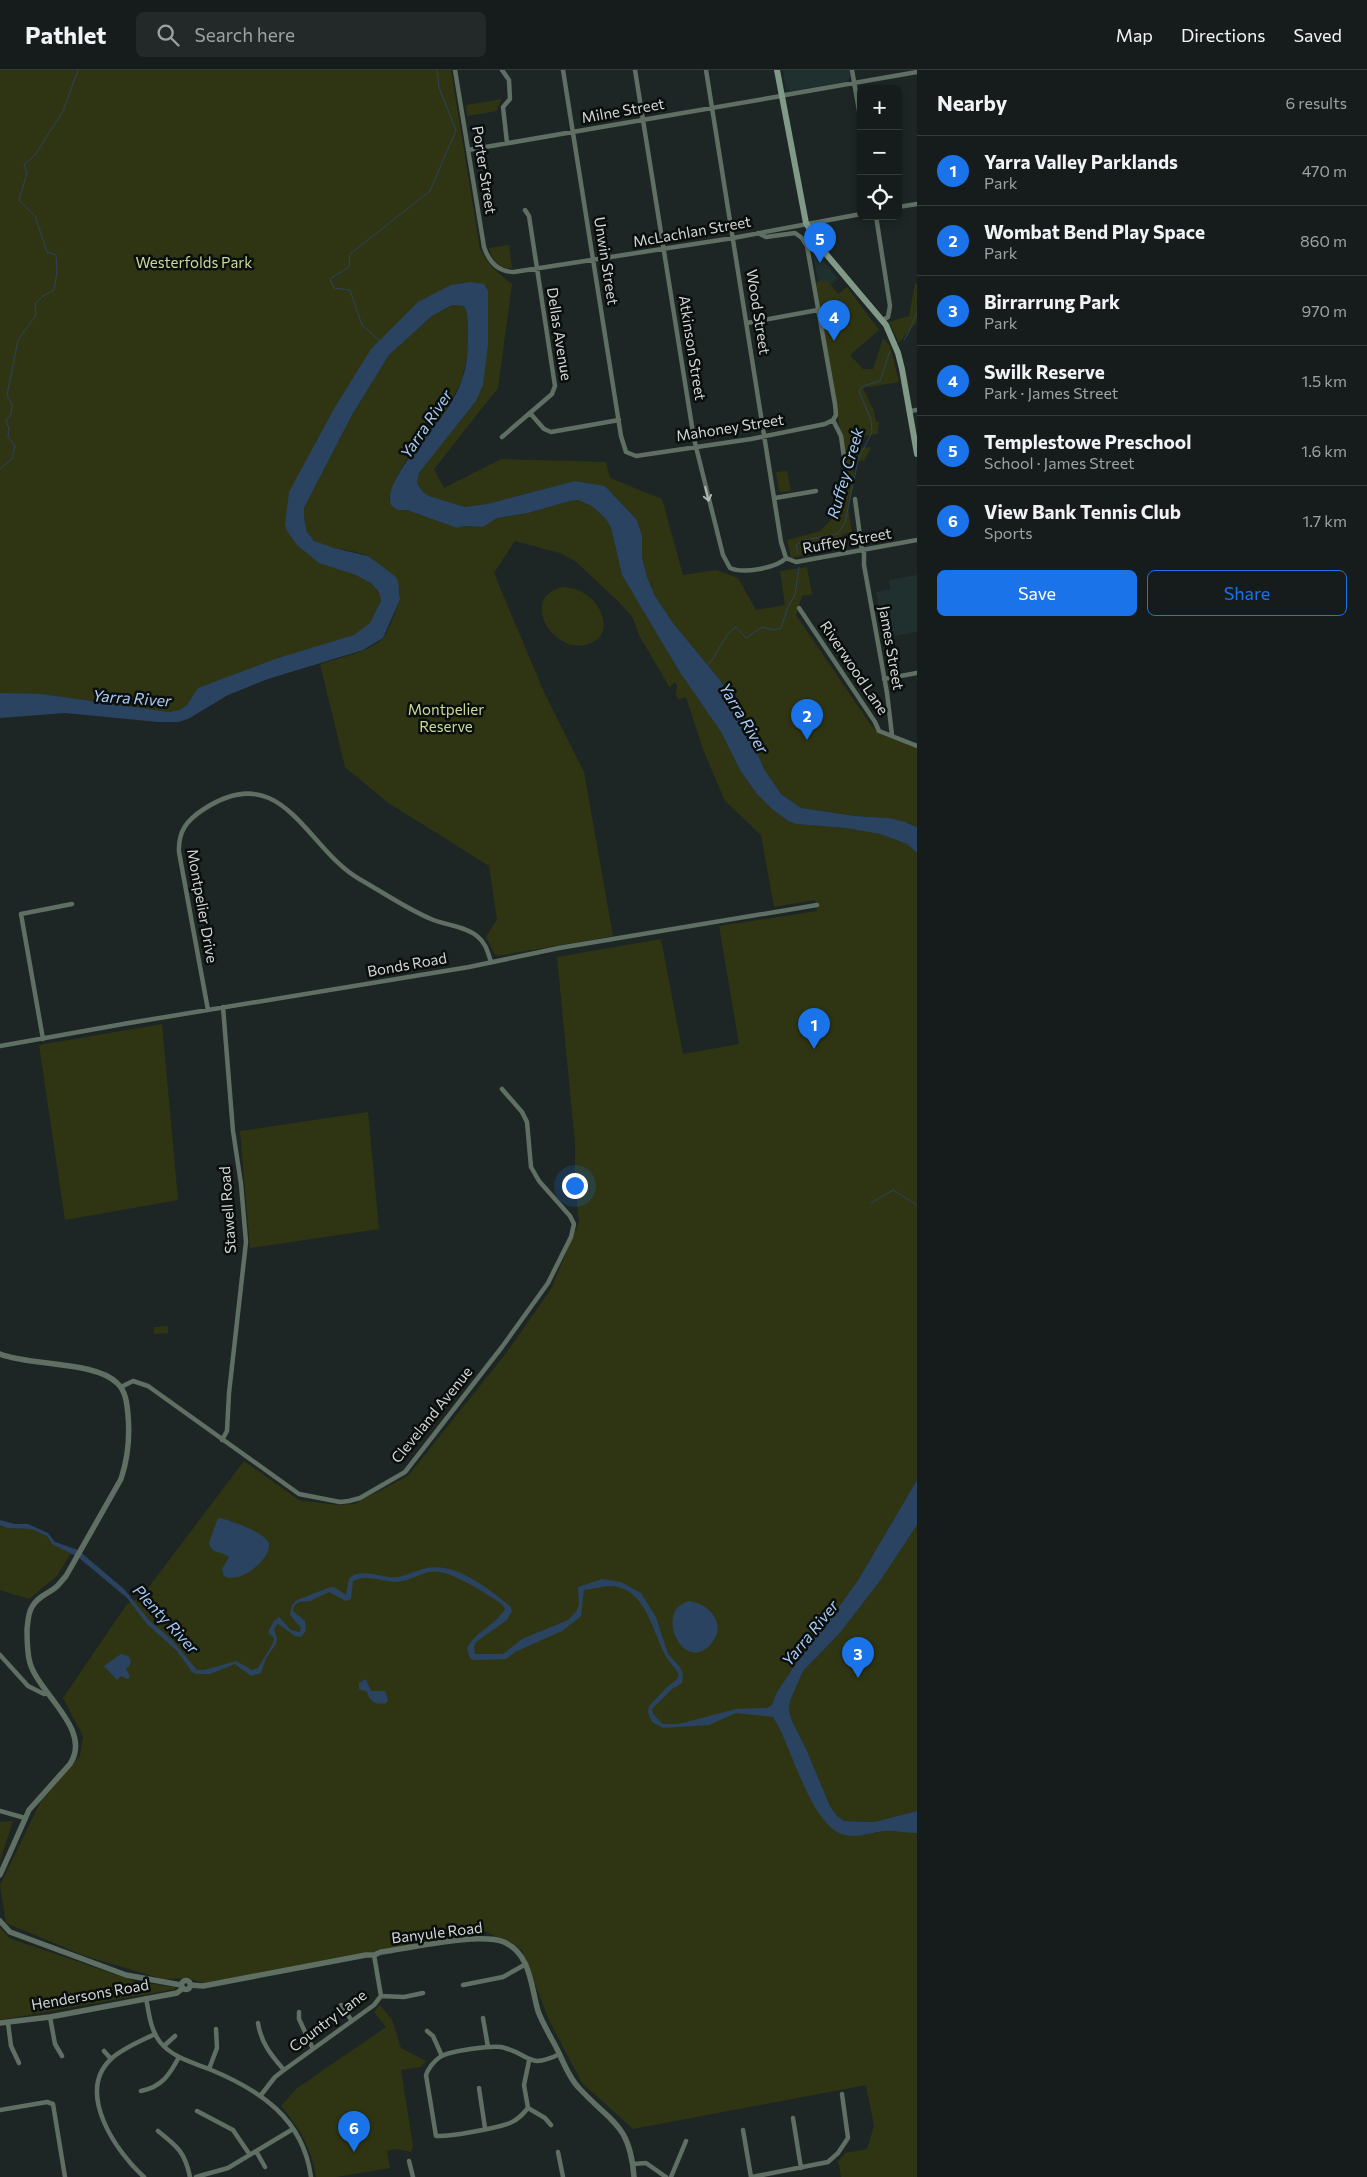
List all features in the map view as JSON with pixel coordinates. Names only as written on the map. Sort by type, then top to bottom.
[{"type":"main road","points":[[777,70],[806,223],[821,248],[883,320],[898,353],[917,454]]},
{"type":"main road","points":[[781,70],[783,95]]},
{"type":"street","name":"Porter Street","points":[[455,70],[484,248],[489,259],[498,268]]},
{"type":"street","points":[[502,70],[509,80],[510,99],[502,107],[507,143]]},
{"type":"street","name":"Unwin Street","points":[[563,70],[618,420],[623,446],[629,454]]},
{"type":"street","name":"Atkinson Street","points":[[635,70],[696,447],[723,555],[728,565],[734,570],[744,571],[777,566],[786,558]]},
{"type":"street","name":"Wood Street","points":[[706,70],[781,542],[786,558]]},
{"type":"street","points":[[852,70],[857,99]]},
{"type":"street","name":"Milne Street","points":[[468,150],[917,72]]},
{"type":"street","points":[[902,206],[917,204]]},
{"type":"street","points":[[525,210],[529,216],[537,269]]},
{"type":"street","name":"McLachlan Street","points":[[498,268],[514,272],[594,261],[758,234],[806,223],[857,215]]},
{"type":"street","points":[[877,220],[890,306],[888,317],[883,320]]},
{"type":"street","points":[[758,234],[766,237],[795,234],[803,240],[808,251],[836,411],[833,420],[841,436],[845,465]]},
{"type":"street","name":"Dellas Avenue","points":[[502,438],[552,394],[555,386],[537,269]]},
{"type":"street","points":[[747,323],[818,310]]},
{"type":"street","points":[[910,411],[917,410]]},
{"type":"street","points":[[530,413],[544,429],[551,432],[618,420]]},
{"type":"street","name":"Mahoney Street","points":[[629,454],[636,456],[765,436],[825,424],[833,420]]},
{"type":"street","points":[[775,498],[816,491]]},
{"type":"street","name":"James Street","points":[[855,499],[892,735]]},
{"type":"street","name":"Ruffey Street","points":[[786,558],[796,562],[916,541]]},
{"type":"street","name":"Riverwood Lane","points":[[799,608],[876,722],[879,731],[917,746]]},
{"type":"street","points":[[884,679],[917,674]]},
{"type":"street","name":"Montpelier Drive","points":[[208,1010],[179,852],[179,840],[182,828],[193,817],[214,803],[233,796],[263,796],[286,807],[351,874],[430,919],[474,934],[485,945],[491,962]]},
{"type":"street","points":[[43,1039],[20,914],[72,904]]},
{"type":"street","name":"Bonds Road","points":[[0,1046],[491,962],[559,948],[817,905]]},
{"type":"street","name":"Stawell Road","points":[[222,1440],[227,1431],[229,1393],[246,1242],[241,1184],[233,1131],[223,1007]]},
{"type":"street","name":"Cleveland Avenue","points":[[121,1387],[132,1381],[148,1386],[299,1494],[340,1502],[349,1501],[360,1498],[405,1472],[502,1347],[548,1283],[571,1237],[574,1224],[570,1216],[539,1181],[531,1167],[527,1122],[522,1112],[502,1089]]},
{"type":"street","points":[[0,1354],[22,1360],[79,1368],[106,1376],[121,1387],[126,1398],[129,1427],[126,1464],[121,1479],[66,1576],[56,1587],[36,1600],[31,1608],[28,1620],[27,1644],[30,1664],[36,1677],[49,1693],[74,1734],[76,1743],[73,1759],[37,1800],[25,1818],[0,1875]]},
{"type":"street","points":[[0,1655],[28,1686],[44,1694],[49,1693]]},
{"type":"street","points":[[0,1811],[25,1818]]},
{"type":"street","points":[[0,1921],[3,1927],[10,1932],[126,1976],[182,1986]]},
{"type":"street","name":"Banyule Road","points":[[182,1986],[186,1989],[190,1985],[203,1986],[366,1955],[374,1956],[401,1950],[490,1938],[506,1943],[515,1949],[526,1964],[539,2013],[577,2086],[616,2122],[627,2137],[634,2177]]},
{"type":"street","name":"Country Lane","points":[[261,2095],[275,2077],[374,2005],[381,1996],[374,1956]]},
{"type":"street","points":[[463,1985],[503,1977],[526,1964]]},
{"type":"street","name":"Hendersons Road","points":[[0,2023],[50,2017],[177,1993],[182,1986]]},
{"type":"street","points":[[381,1996],[404,1996],[423,1993]]},
{"type":"street","points":[[146,1998],[151,2024],[155,2034],[164,2046],[180,2057],[239,2082],[261,2095],[278,2110],[293,2129],[306,2152],[311,2177]]},
{"type":"street","points":[[341,2005],[352,2021]]},
{"type":"street","points":[[299,2012],[299,2019],[313,2049]]},
{"type":"street","points":[[50,2017],[55,2044],[62,2056]]},
{"type":"street","points":[[483,2018],[488,2047]]},
{"type":"street","points":[[8,2022],[11,2046],[19,2063]]},
{"type":"street","points":[[258,2023],[260,2037],[268,2051],[284,2070]]},
{"type":"street","points":[[209,2069],[217,2048],[216,2029]]},
{"type":"street","points":[[427,2031],[433,2036],[442,2056]]},
{"type":"street","points":[[144,2177],[116,2147],[107,2130],[98,2096],[99,2081],[104,2068],[111,2059],[155,2034]]},
{"type":"street","points":[[164,2046],[174,2036]]},
{"type":"street","points":[[529,2061],[524,2076],[528,2108],[519,2118],[511,2123],[435,2137],[426,2075],[429,2066],[442,2056],[488,2047],[505,2047],[529,2061],[547,2060],[560,2054]]},
{"type":"street","points":[[104,2051],[111,2059]]},
{"type":"street","points":[[141,2090],[151,2088],[165,2080],[180,2057]]},
{"type":"street","points":[[479,2088],[485,2128]]},
{"type":"street","points":[[743,2130],[752,2177],[828,2162],[838,2153],[848,2138],[842,2094]]},
{"type":"street","points":[[0,2110],[47,2102],[53,2104],[64,2177]]},
{"type":"street","points":[[528,2108],[546,2118],[551,2125]]},
{"type":"street","points":[[197,2111],[232,2130],[250,2155]]},
{"type":"street","points":[[793,2118],[801,2168]]},
{"type":"street","points":[[196,2177],[219,2172],[293,2129]]},
{"type":"street","points":[[158,2131],[181,2152],[187,2164],[190,2177]]},
{"type":"street","points":[[671,2177],[686,2141]]},
{"type":"street","points":[[256,2151],[265,2167]]},
{"type":"street","points":[[558,2152],[563,2177]]},
{"type":"street","points":[[409,2161],[413,2177]]},
{"type":"street","points":[[633,2164],[646,2163],[666,2177]]},
{"type":"shaded area","points":[[783,70],[850,70],[851,77],[845,82],[791,91],[786,88]]},
{"type":"shaded area","points":[[812,247],[838,279],[831,285],[828,281],[818,281]]},
{"type":"shaded area","points":[[917,575],[917,632],[884,638],[876,592],[890,589],[889,580]]},
{"type":"green space","name":"Westerfolds Park","points":[[0,70],[451,70],[480,249],[486,260],[512,284],[498,388],[434,469],[444,488],[501,459],[606,462],[610,478],[662,499],[683,575],[716,570],[738,578],[756,610],[785,605],[780,571],[807,567],[812,594],[802,596],[796,615],[870,724],[880,734],[917,748],[917,827],[890,818],[855,816],[801,808],[781,794],[764,769],[751,737],[720,680],[673,623],[655,596],[647,577],[642,557],[642,536],[637,520],[605,486],[575,481],[487,504],[465,507],[429,496],[423,492],[417,483],[419,473],[476,401],[488,291],[417,303],[286,525],[342,566],[371,583],[379,592],[381,601],[368,633],[184,712],[158,713],[0,697]]},
{"type":"green space","points":[[502,99],[497,111],[467,116],[466,105]]},
{"type":"green space","points":[[509,245],[512,268],[500,266],[492,256],[489,248]]},
{"type":"green space","points":[[828,281],[838,294],[847,287],[879,330],[850,355],[863,369],[873,369],[883,338],[890,346],[899,382],[863,388],[874,411],[876,422],[879,422],[878,434],[865,436],[859,448],[871,447],[865,460],[852,463],[855,477],[848,507],[852,532],[844,534],[830,546],[830,550],[791,558],[787,540],[820,531],[831,520],[847,473],[816,282]]},
{"type":"green space","points":[[915,284],[917,284],[917,322],[899,343],[889,322],[909,316]]},
{"type":"green space","name":"Montpelier Reserve","points":[[452,305],[464,306],[469,321],[468,352],[461,382],[442,418],[405,462],[396,478],[389,499],[398,510],[407,510],[457,528],[465,526],[483,527],[497,518],[528,513],[570,501],[578,500],[592,506],[606,519],[611,528],[622,575],[679,671],[721,732],[741,772],[757,794],[772,809],[788,821],[796,824],[846,828],[880,834],[907,844],[917,853],[917,1480],[857,1582],[830,1619],[816,1633],[777,1692],[776,1702],[782,1730],[812,1801],[863,1835],[886,1831],[917,1833],[917,2177],[841,2177],[838,2161],[846,2153],[867,2149],[874,2126],[866,2085],[633,2129],[582,2083],[548,2018],[522,1950],[487,1932],[203,1983],[188,1978],[163,1979],[85,1956],[6,1923],[0,1885],[41,1801],[80,1756],[83,1736],[63,1698],[127,1604],[142,1596],[244,1461],[299,1500],[337,1505],[354,1504],[408,1476],[507,1352],[551,1289],[579,1222],[575,1180],[575,1143],[557,957],[661,939],[683,1054],[739,1044],[719,926],[817,911],[815,900],[774,907],[761,835],[725,801],[704,752],[686,697],[678,699],[676,696],[677,685],[674,682],[670,688],[639,635],[633,618],[619,602],[575,561],[560,553],[515,541],[494,573],[543,690],[584,772],[613,936],[497,956],[486,937],[497,919],[489,866],[387,802],[345,767],[320,664],[362,651],[378,643],[388,630],[394,616],[400,592],[396,584],[368,556],[319,544],[313,540],[306,529],[304,508],[352,415],[389,355],[432,316]]},
{"type":"green space","points":[[787,471],[791,491],[781,492],[779,491],[776,472]]},
{"type":"green space","points":[[563,587],[585,594],[598,607],[604,627],[598,639],[578,646],[565,643],[554,635],[546,625],[542,614],[543,603],[549,593]]},
{"type":"green space","points":[[162,1024],[178,1200],[65,1220],[39,1045]]},
{"type":"green space","points":[[368,1112],[379,1229],[250,1248],[240,1131]]},
{"type":"green space","points":[[168,1326],[168,1333],[154,1334],[154,1327]]},
{"type":"green space","points":[[0,1525],[7,1528],[31,1529],[47,1536],[52,1544],[71,1553],[57,1576],[29,1599],[0,1590]]},
{"type":"green space","points":[[917,1525],[917,1811],[874,1822],[844,1821],[837,1816],[830,1806],[792,1721],[789,1710],[790,1701],[803,1671],[839,1634],[880,1581]]},
{"type":"green space","points":[[13,1821],[0,1861],[0,1822]]},
{"type":"green space","points":[[0,1927],[9,1938],[137,1982],[175,1987],[176,1989],[0,2020]]},
{"type":"green space","points":[[380,2005],[392,2020],[401,2048],[426,2061],[421,2067],[401,2070],[413,2146],[411,2152],[397,2149],[387,2151],[390,2168],[336,2177],[316,2177],[304,2139],[294,2122],[281,2106],[296,2089],[386,2027],[374,2012]]},
{"type":"water","points":[[470,282],[484,284],[488,291],[488,344],[483,385],[476,401],[419,473],[417,483],[423,492],[429,496],[465,507],[487,504],[575,481],[605,486],[637,520],[642,536],[642,557],[647,577],[655,596],[673,623],[720,680],[751,737],[764,769],[781,794],[801,808],[855,816],[890,818],[917,827],[917,853],[907,844],[880,834],[846,828],[796,824],[788,821],[772,809],[757,794],[741,772],[721,732],[679,671],[622,575],[611,528],[606,519],[592,506],[578,500],[570,501],[528,513],[497,518],[483,527],[465,526],[457,528],[407,510],[398,510],[392,506],[390,497],[392,487],[399,474],[446,411],[463,377],[468,342],[468,325],[464,306],[452,305],[432,316],[389,355],[352,415],[304,508],[307,532],[314,541],[368,556],[395,576],[398,581],[400,599],[383,638],[363,650],[268,679],[228,695],[188,719],[178,722],[158,722],[65,713],[0,718],[0,693],[41,694],[169,712],[180,710],[187,705],[198,688],[275,659],[354,635],[370,623],[381,601],[379,592],[371,583],[356,575],[319,563],[297,545],[287,531],[285,524],[289,492],[335,407],[371,349],[418,302],[451,285]]},
{"type":"water","points":[[917,1480],[917,1525],[880,1581],[839,1634],[803,1671],[790,1701],[789,1710],[792,1721],[830,1806],[837,1816],[844,1821],[874,1822],[917,1811],[917,1833],[886,1831],[850,1836],[833,1829],[812,1802],[773,1717],[736,1713],[709,1725],[663,1728],[652,1722],[648,1712],[649,1706],[679,1675],[664,1653],[646,1611],[632,1594],[623,1588],[605,1586],[584,1590],[581,1616],[562,1631],[515,1652],[506,1659],[474,1660],[470,1658],[467,1648],[475,1637],[501,1615],[505,1609],[502,1604],[467,1582],[446,1573],[429,1572],[399,1582],[368,1578],[358,1579],[353,1581],[351,1599],[346,1601],[329,1592],[310,1601],[299,1602],[294,1606],[293,1611],[305,1621],[306,1631],[301,1637],[295,1636],[278,1624],[274,1629],[277,1639],[276,1644],[266,1658],[261,1673],[251,1676],[235,1664],[210,1674],[197,1674],[192,1672],[177,1651],[147,1624],[127,1598],[78,1557],[52,1544],[47,1536],[31,1529],[7,1528],[0,1525],[0,1520],[15,1524],[28,1524],[48,1533],[55,1542],[78,1550],[124,1589],[149,1620],[172,1640],[197,1670],[204,1670],[236,1661],[252,1670],[258,1668],[273,1643],[274,1638],[268,1632],[274,1621],[279,1617],[291,1630],[300,1632],[301,1628],[290,1615],[292,1605],[297,1600],[334,1587],[346,1595],[349,1579],[358,1574],[395,1577],[404,1576],[422,1569],[439,1568],[461,1573],[482,1585],[510,1606],[512,1611],[507,1620],[476,1642],[474,1647],[475,1654],[503,1654],[522,1639],[568,1620],[576,1612],[579,1605],[578,1587],[602,1579],[621,1582],[641,1593],[656,1617],[668,1654],[680,1667],[683,1674],[682,1683],[672,1689],[652,1709],[653,1714],[663,1724],[679,1724],[736,1709],[767,1708],[772,1705],[777,1692],[816,1633],[830,1619],[857,1582]]},
{"type":"water","points":[[218,1518],[255,1531],[262,1535],[269,1544],[265,1557],[246,1574],[231,1578],[224,1576],[222,1569],[229,1557],[214,1551],[209,1543]]},
{"type":"water","points":[[689,1601],[704,1606],[710,1611],[717,1624],[715,1638],[710,1645],[700,1652],[690,1652],[682,1646],[676,1637],[673,1627],[673,1616],[678,1607]]},
{"type":"water","points":[[121,1654],[128,1656],[131,1660],[130,1665],[126,1669],[130,1676],[128,1679],[121,1676],[117,1680],[104,1666]]},
{"type":"water","points":[[366,1679],[371,1691],[385,1691],[388,1700],[386,1703],[374,1702],[367,1692],[359,1689],[359,1683]]},
{"type":"waterway","points":[[0,469],[12,459],[15,446],[8,437],[9,429],[6,420],[11,414],[12,405],[7,395],[18,340],[36,315],[35,304],[43,296],[54,290],[57,272],[56,255],[47,252],[35,216],[19,200],[27,173],[24,165],[35,155],[63,111],[78,70]]},
{"type":"waterway","points":[[381,342],[362,325],[350,290],[334,288],[330,279],[349,267],[350,254],[430,191],[456,130],[439,88],[437,70]]},
{"type":"waterway","name":"Ruffey Creek","points":[[904,340],[917,312]]},
{"type":"waterway","name":"Ruffey Creek","points":[[798,554],[796,545],[805,540],[837,534],[845,523],[858,460],[872,432],[871,420],[859,391],[863,386],[880,381],[890,351]]},
{"type":"waterway","name":"Ruffey Creek","points":[[707,666],[727,635],[736,627],[746,638],[762,627],[774,630],[781,628],[788,607],[795,595],[799,567]]},
{"type":"waterway","points":[[871,1203],[893,1190],[917,1205]]},
{"type":"place","name":"Templestowe Preschool","points":[[820,263]]},
{"type":"place","name":"Swilk Reserve","points":[[834,341]]},
{"type":"place","name":"Wombat Bend Play Space","points":[[807,740]]},
{"type":"place","name":"Yarra Valley Parklands","points":[[814,1049]]},
{"type":"place","name":"Birrarrung Park","points":[[858,1678]]},
{"type":"place","name":"View Bank Tennis Club","points":[[354,2152]]},
{"type":"water label","name":"Yarra River","points":[[426,424]]},
{"type":"water label","name":"Yarra River","points":[[132,698]]},
{"type":"water label","name":"Yarra River","points":[[744,718]]},
{"type":"water label","name":"Plenty River","points":[[166,1619]]},
{"type":"water label","name":"Yarra River","points":[[810,1633]]}]
